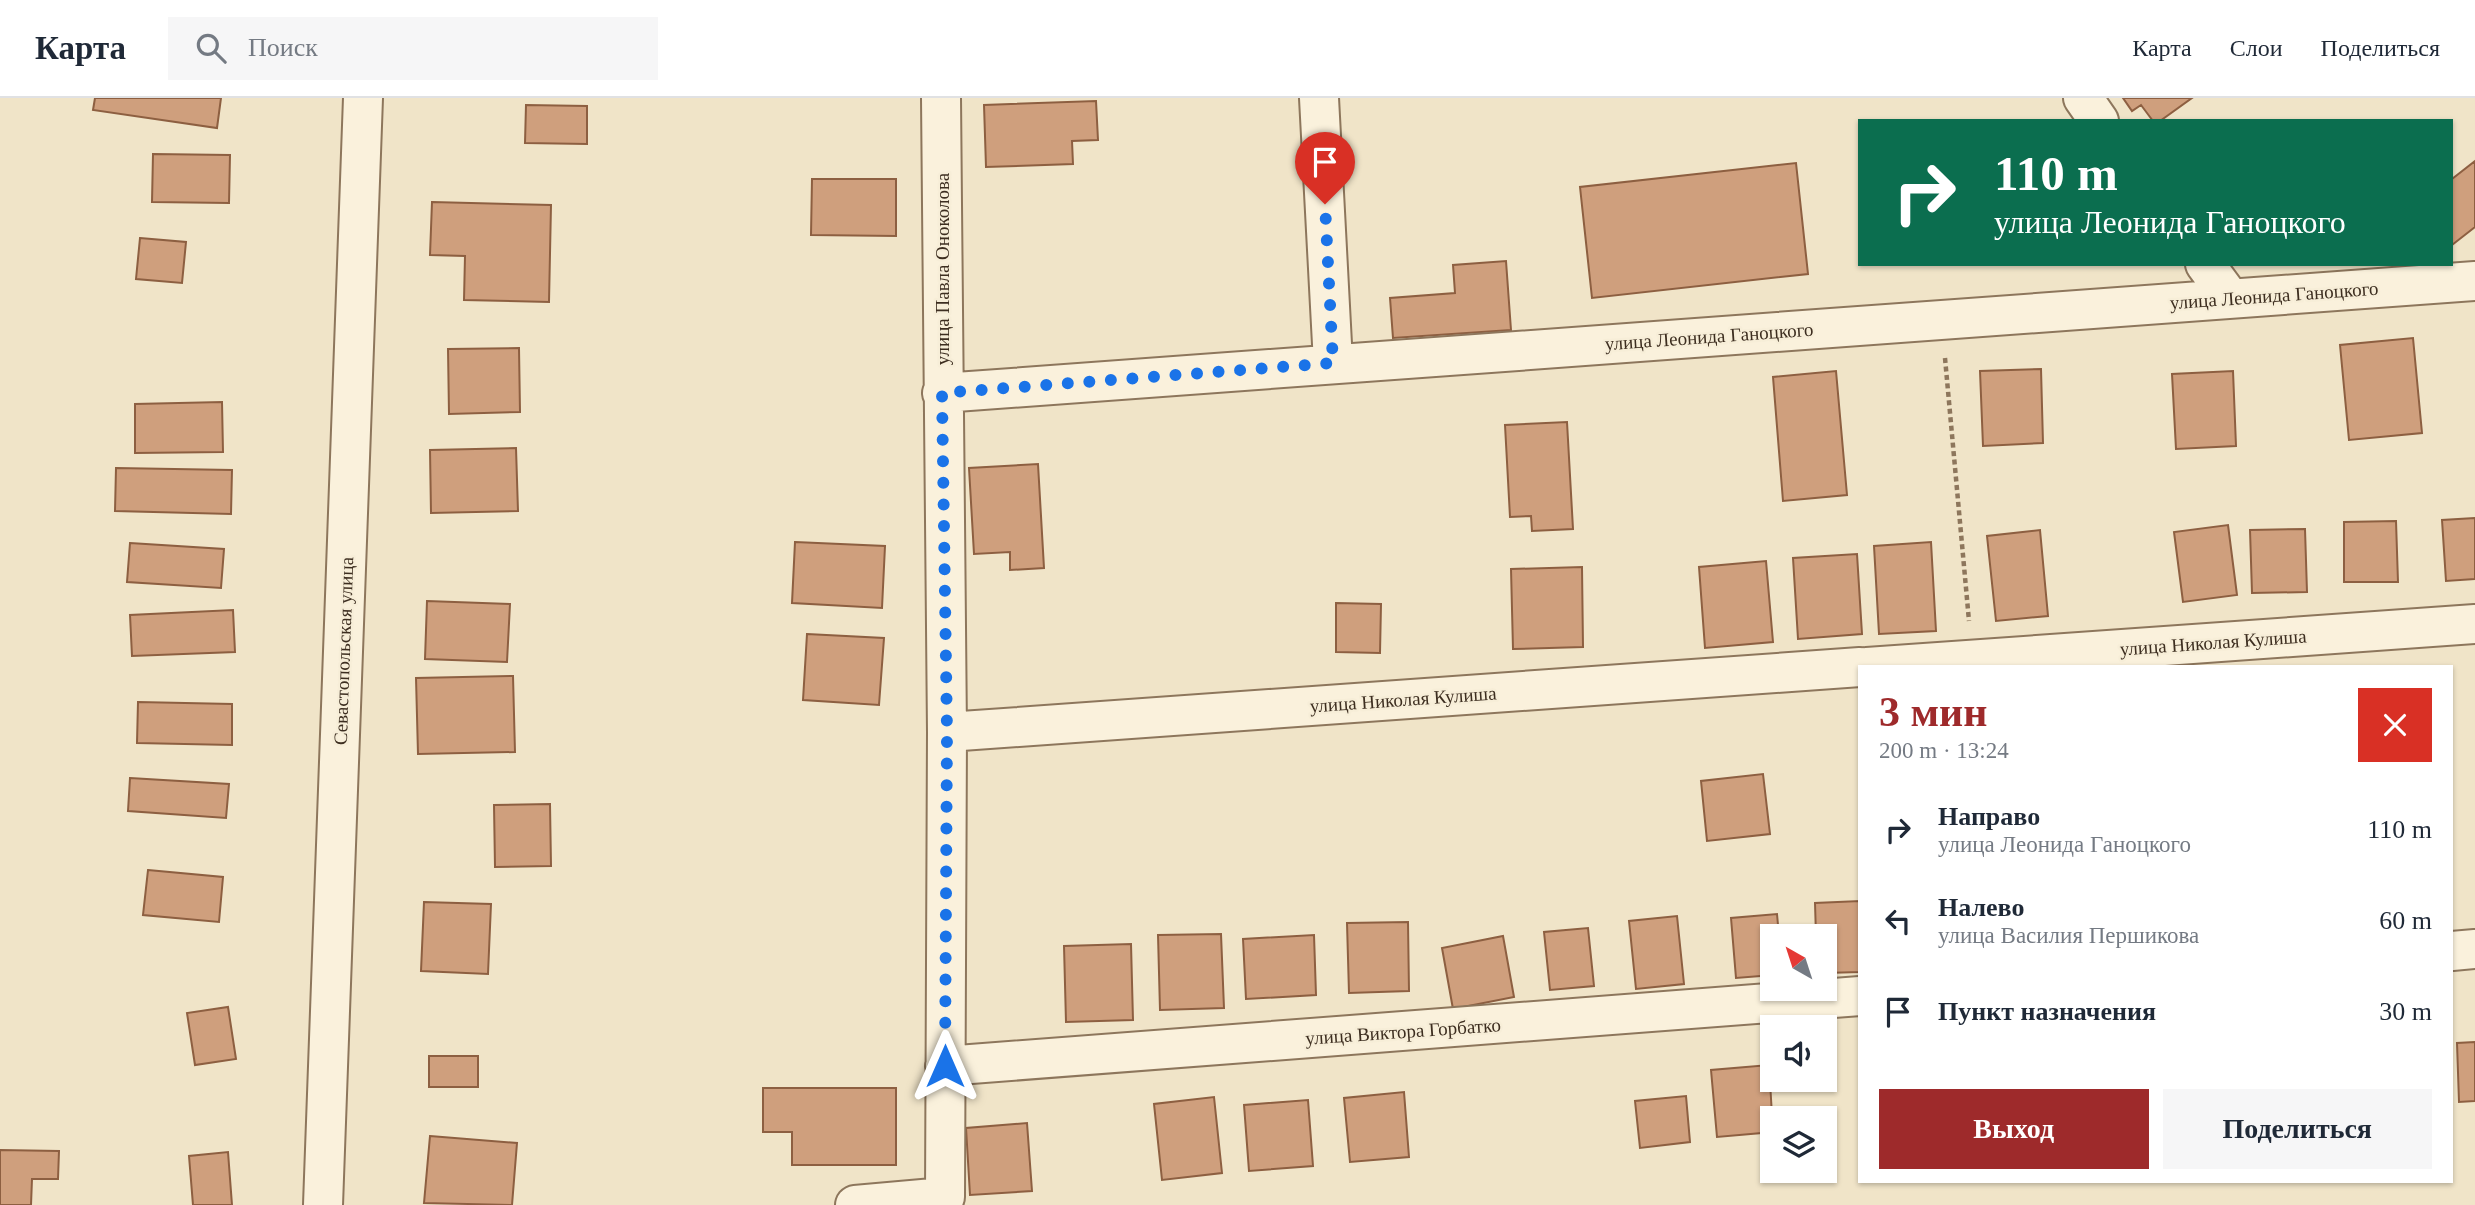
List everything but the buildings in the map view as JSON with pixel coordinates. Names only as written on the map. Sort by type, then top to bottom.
[{"type":"street","name":"Севастопольская улица","points":[[323,1205],[363,98]]},
{"type":"street","name":"улица Павла Оноколова","points":[[855,1205],[945,1197],[947,732],[941,98]]},
{"type":"street","points":[[1319,98],[1333,363]]},
{"type":"street","points":[[2083,98],[2098,119]]},
{"type":"street","points":[[2206,266],[2230,298]]},
{"type":"street","name":"улица Леонида Ганоцкого","points":[[942,393],[2475,281]]},
{"type":"street","name":"улица Николая Кулиша","points":[[1894,665],[2475,624]]},
{"type":"street","name":"улица Николая Кулиша","points":[[947,732],[1858,667]]},
{"type":"street","points":[[2453,951],[2475,949]]},
{"type":"street","name":"улица Виктора Горбатко","points":[[945,1066],[1858,996]]},
{"type":"path","points":[[1941,319],[1973,659]]},
{"type":"route","points":[[945,1066],[947,732],[942,393],[1333,363],[1325,204]]}]
